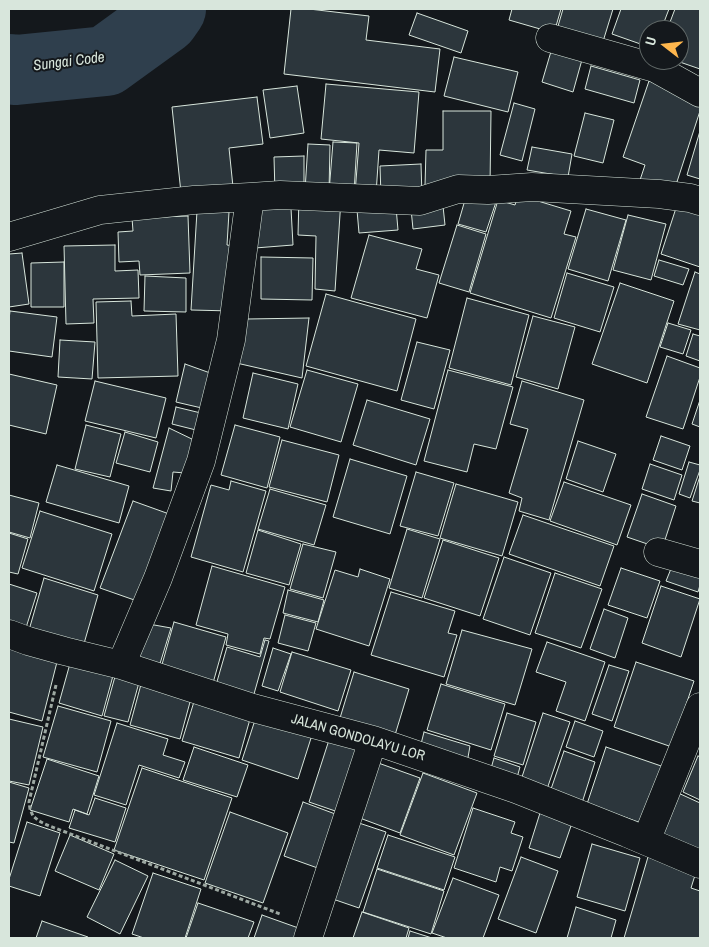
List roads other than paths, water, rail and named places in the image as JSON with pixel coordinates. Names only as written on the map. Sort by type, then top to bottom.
[{"type":"street","points":[[550,38],[654,68],[700,93]]},
{"type":"street","points":[[9,237],[100,210],[194,200],[280,195],[420,201],[458,188],[488,190],[532,187],[659,194],[700,201]]},
{"type":"street","points":[[121,665],[158,578],[201,461],[231,340],[250,197]]},
{"type":"street","points":[[658,552],[700,564]]},
{"type":"street","name":"JALAN GONDOLAYU LOR","points":[[9,634],[64,651],[121,665],[253,708],[373,740],[516,789],[700,864]]},
{"type":"street","points":[[646,841],[700,707]]},
{"type":"street","points":[[311,933],[373,740]]},
{"type":"waterway","name":"Sungai Code","points":[[9,69],[16,70],[106,61],[164,19],[171,9]]}]
